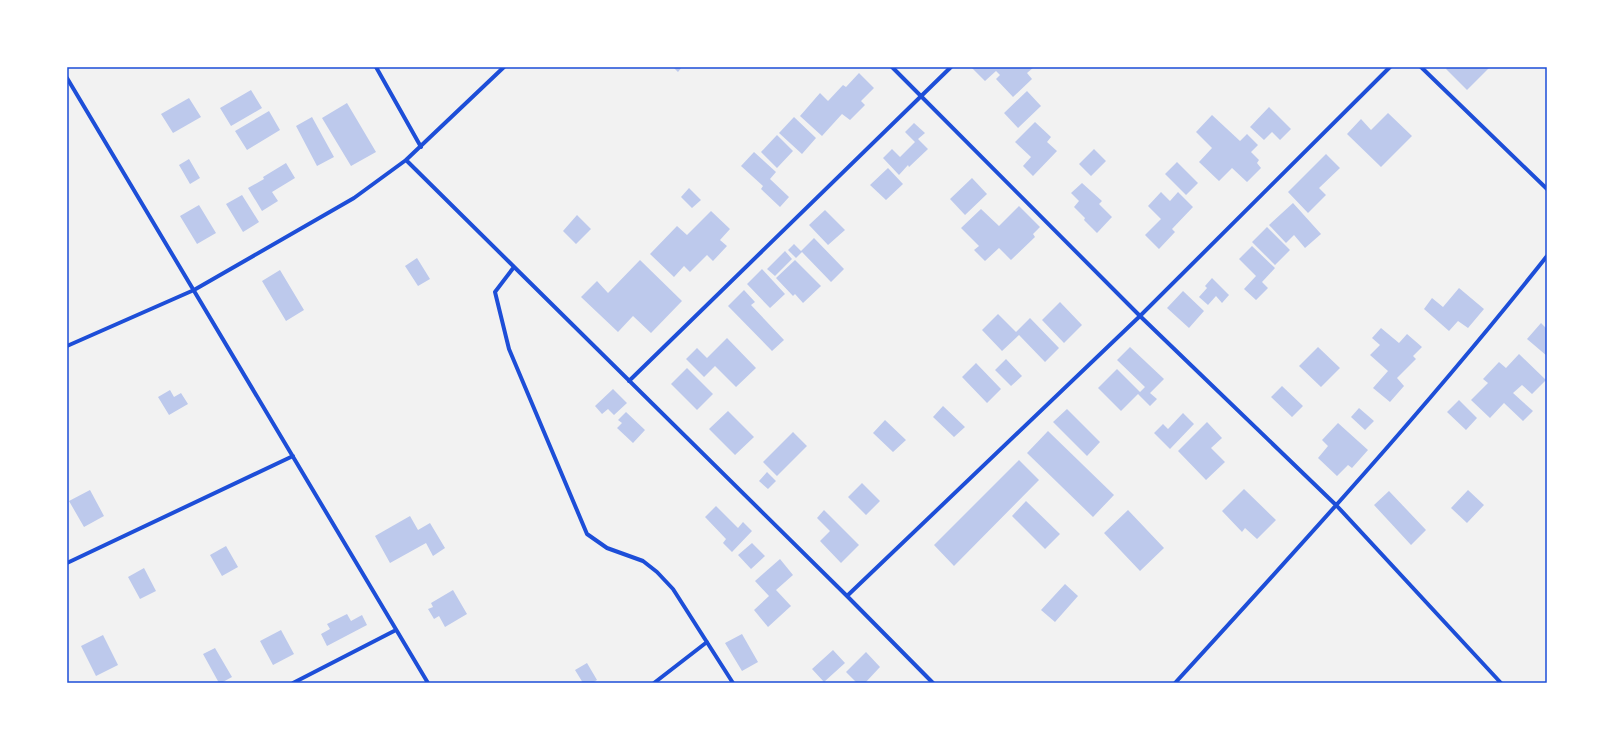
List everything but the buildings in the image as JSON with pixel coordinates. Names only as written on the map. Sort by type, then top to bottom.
[{"type":"street","points":[[376,67],[421,147]]},
{"type":"street","points":[[67,346],[194,290],[354,198],[406,160],[421,147],[504,67]]},
{"type":"street","points":[[892,67],[1140,316],[1336,506],[1501,683]]},
{"type":"street","points":[[630,381],[951,67]]},
{"type":"street","points":[[847,596],[1140,316],[1390,67]]},
{"type":"street","points":[[1421,67],[1547,189]]},
{"type":"street","points":[[67,78],[428,683]]},
{"type":"street","points":[[406,160],[933,683]]},
{"type":"street","points":[[1175,683],[1336,506],[1487,331],[1547,256]]},
{"type":"street","points":[[514,267],[495,292],[510,349],[587,534],[607,548],[643,561],[657,572],[673,589],[733,683]]},
{"type":"street","points":[[67,563],[293,456]]},
{"type":"street","points":[[292,683],[396,630]]},
{"type":"street","points":[[654,683],[707,642]]}]
